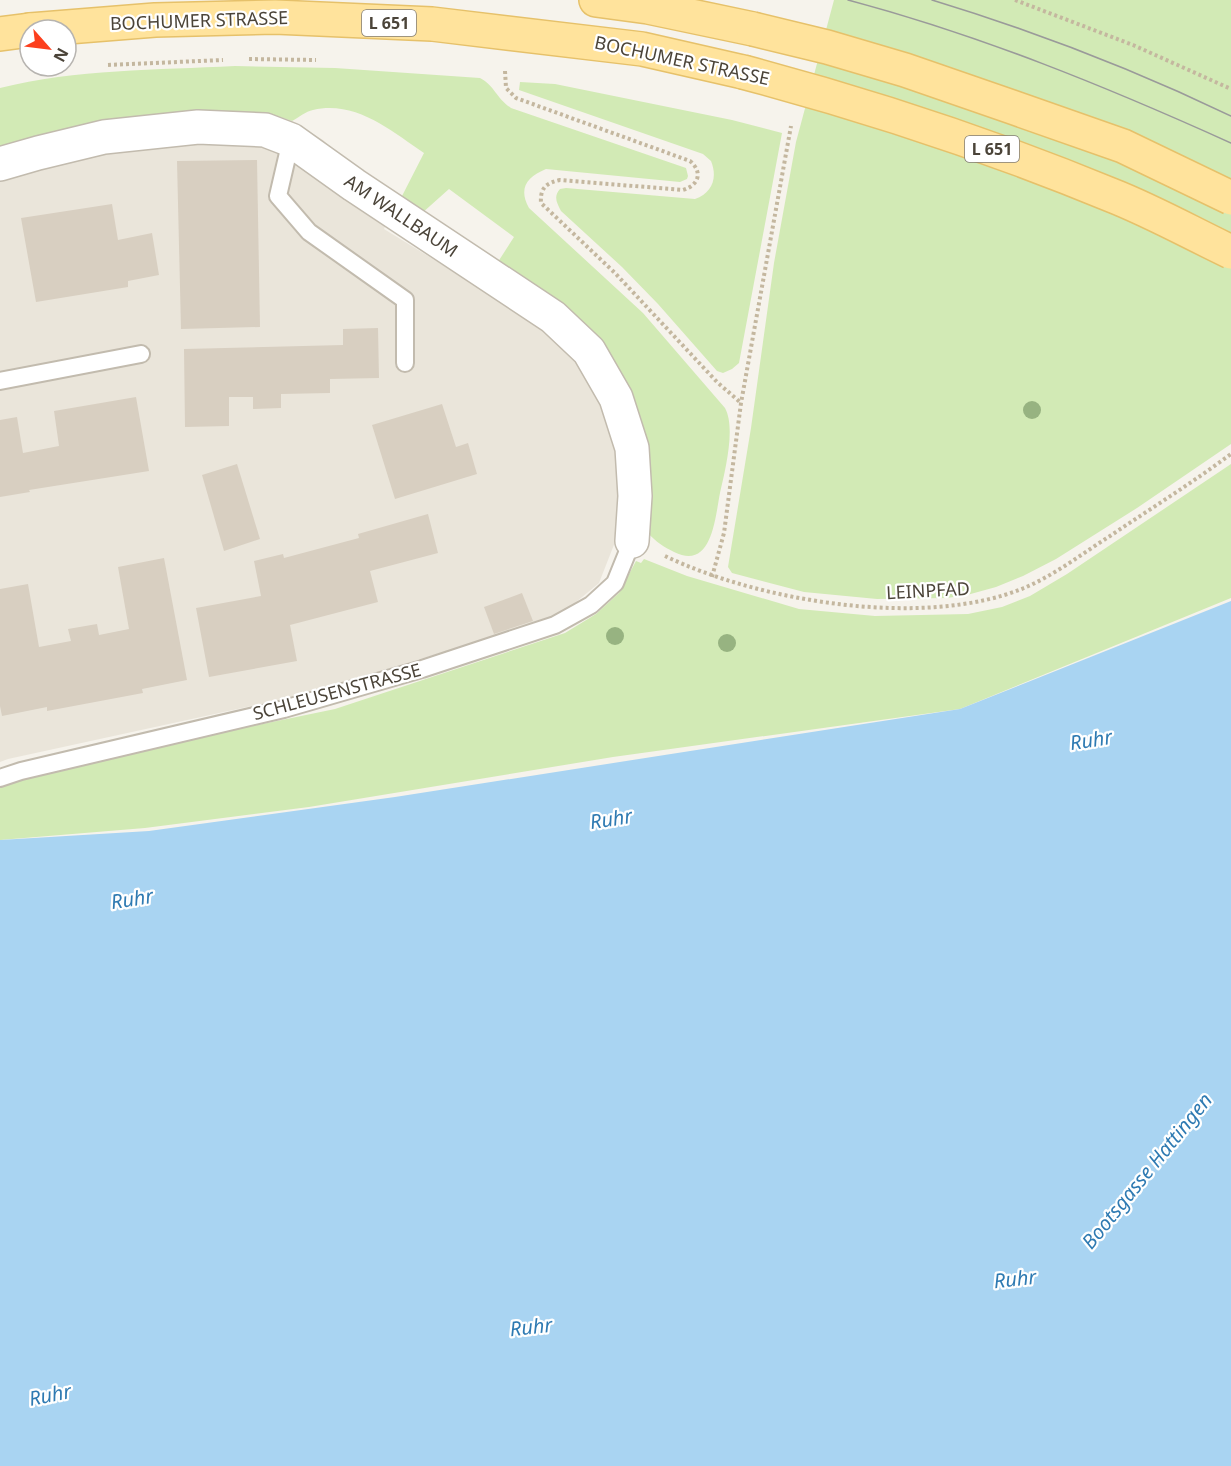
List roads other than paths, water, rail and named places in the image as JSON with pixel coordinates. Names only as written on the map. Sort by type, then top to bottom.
[{"type":"main road","name":"L 651","points":[[596,0],[648,7],[753,29],[827,47],[905,70],[1123,146],[1231,198]]},
{"type":"main road","name":"BOCHUMER STRASSE","points":[[78,26],[155,20],[275,17],[432,24],[642,49],[743,72],[874,109],[997,151],[1113,195],[1231,252]]},
{"type":"main road","name":"BOCHUMER STRASSE","points":[[0,34],[18,32]]},
{"type":"street","name":"AM WALLBAUM","points":[[0,164],[104,137],[198,127],[265,130],[291,140],[354,185],[553,317],[589,351],[616,398],[632,448],[635,496],[632,541]]},
{"type":"lane","points":[[291,140],[278,196],[309,232],[405,300],[405,363]]},
{"type":"lane","points":[[0,381],[141,354]]},
{"type":"lane","name":"SCHLEUSENSTRASSE","points":[[0,778],[32,768],[284,709],[422,669],[555,626],[591,605],[615,583],[632,541]]},
{"type":"water","points":[[1231,601],[1231,1466],[0,1466],[0,840],[149,831],[395,797],[960,709]]},
{"type":"tram line","points":[[848,0],[946,29],[1043,64],[1231,143]]},
{"type":"tram line","points":[[932,0],[1084,52],[1231,116]]},
{"type":"water label","name":"Ruhr","points":[[1091,740]]},
{"type":"water label","name":"Ruhr","points":[[611,819]]},
{"type":"water label","name":"Ruhr","points":[[132,899]]},
{"type":"water label","name":"Bootsgasse Hattingen","points":[[1147,1171]]},
{"type":"water label","name":"Ruhr","points":[[1015,1279]]},
{"type":"water label","name":"Ruhr","points":[[531,1327]]},
{"type":"water label","name":"Ruhr","points":[[50,1395]]}]
